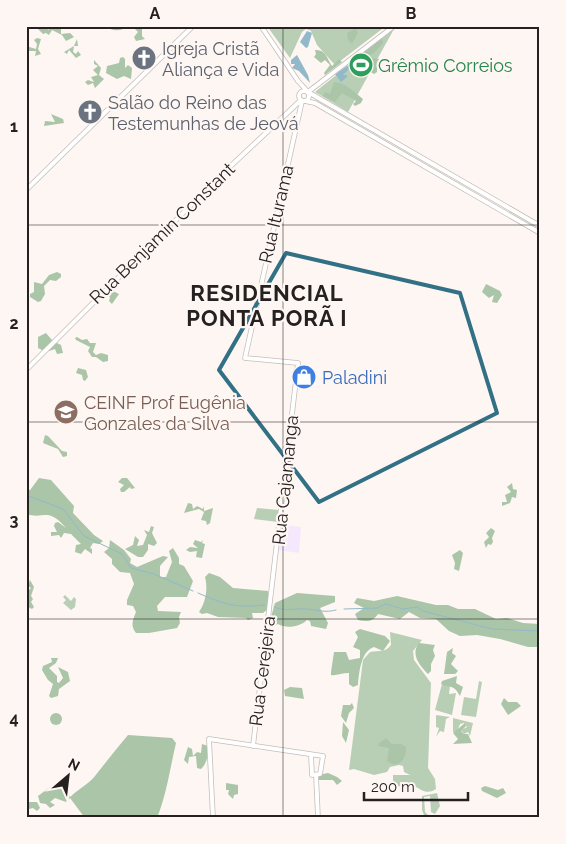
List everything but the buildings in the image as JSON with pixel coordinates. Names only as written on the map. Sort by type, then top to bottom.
[{"type":"street","points":[[26,190],[193,26]]},
{"type":"street","points":[[261,26],[298,82],[308,92],[540,226]]},
{"type":"street","points":[[299,94],[304,91],[308,92],[394,26]]},
{"type":"street","points":[[298,82],[299,94],[303,100],[315,104],[540,233]]},
{"type":"street","name":"Rua Iturama","points":[[298,363],[245,358],[286,168],[303,100],[309,97],[308,92]]},
{"type":"street","name":"Rua Benjamin Constant","points":[[26,370],[257,140],[303,100]]},
{"type":"street","name":"Rua Cajamanga","points":[[271,597],[298,363]]},
{"type":"street","name":"Rua Cerejeira","points":[[253,746],[271,597]]},
{"type":"street","points":[[213,818],[209,740],[323,756],[316,774]]},
{"type":"street","points":[[311,755],[316,774],[318,818]]},
{"type":"highlighted area","points":[[286,253],[460,293],[497,413],[319,502],[219,370]]},
{"type":"shaded area","points":[[282,525],[301,527],[299,553],[278,550]]},
{"type":"green space","points":[[35,26],[45,26],[49,30],[50,26],[61,26],[61,34],[70,33],[74,37],[66,41],[62,35],[52,30],[49,35],[43,34]]},
{"type":"green space","points":[[106,26],[132,26],[112,30]]},
{"type":"green space","points":[[132,26],[142,26],[142,36],[145,39],[136,41],[134,37],[138,32]]},
{"type":"green space","points":[[267,26],[386,26],[335,65],[317,45],[311,31],[306,29],[302,32],[290,58]]},
{"type":"green space","points":[[356,28],[358,33],[352,44],[348,40],[347,33]]},
{"type":"green space","name":"Grêmio Correios","points":[[394,29],[348,112],[315,92]]},
{"type":"green space","points":[[37,38],[41,39],[38,49],[41,54],[35,56],[36,51],[27,51],[26,46],[36,49],[37,44],[34,40]]},
{"type":"green space","points":[[382,38],[383,43],[373,54],[368,55],[369,58],[381,59],[382,62],[377,64],[377,72],[374,74],[366,69],[364,60],[359,62],[354,59],[370,47],[374,40]]},
{"type":"green space","points":[[74,46],[73,52],[76,54],[78,51],[81,55],[76,58],[69,50],[67,54],[64,52]]},
{"type":"green space","points":[[315,50],[322,51],[332,66],[339,59],[342,62],[325,75],[324,73],[330,65],[325,60],[321,63],[314,57],[316,54]]},
{"type":"green space","points":[[123,57],[125,59],[125,68],[128,65],[132,68],[131,79],[124,76],[117,79],[106,73],[107,66],[119,63],[120,58]]},
{"type":"green space","points":[[94,60],[101,68],[99,75],[104,79],[95,88],[93,83],[88,85],[85,82],[88,80],[94,82],[91,77],[98,75],[93,70],[98,66],[94,64]]},
{"type":"green space","points":[[334,82],[338,82],[353,91],[363,99],[361,103],[355,106],[353,104],[356,101],[342,93],[335,102],[323,96],[325,92],[330,94]]},
{"type":"green space","points":[[51,114],[63,119],[64,123],[44,126],[45,121],[55,122]]},
{"type":"green space","points":[[57,272],[61,274],[61,277],[56,281],[50,280],[44,286],[45,294],[41,301],[38,302],[30,297],[30,294],[34,292],[34,282],[42,284],[49,275]]},
{"type":"green space","points":[[486,284],[500,291],[502,295],[497,303],[492,302],[494,295],[489,298],[482,292]]},
{"type":"green space","points":[[109,289],[119,294],[112,304],[109,301],[110,297],[106,294]]},
{"type":"green space","points":[[46,333],[52,340],[52,345],[57,343],[61,345],[63,353],[57,354],[55,349],[46,352],[38,348],[38,337]]},
{"type":"green space","points":[[77,337],[82,340],[87,339],[90,343],[96,343],[93,352],[96,355],[101,353],[108,355],[108,361],[103,362],[96,357],[92,357],[88,351],[90,347],[76,340],[75,338]]},
{"type":"green space","points":[[78,368],[86,370],[88,377],[85,381],[82,375],[76,373]]},
{"type":"green space","points":[[45,435],[62,451],[67,452],[67,456],[63,457],[58,449],[43,443]]},
{"type":"green space","points":[[39,478],[51,480],[74,506],[73,513],[94,535],[103,541],[99,544],[93,543],[90,548],[92,549],[92,554],[85,549],[81,554],[75,552],[76,545],[81,544],[71,534],[64,533],[61,538],[59,535],[51,536],[51,532],[57,532],[54,526],[55,523],[58,522],[66,528],[54,517],[50,515],[26,514],[26,490],[30,490]]},
{"type":"green space","points":[[122,478],[127,478],[135,488],[131,489],[130,487],[121,492],[120,489],[124,485],[118,482]]},
{"type":"green space","points":[[512,483],[513,489],[517,490],[516,498],[512,497],[510,503],[502,506],[502,502],[507,502],[505,495],[511,492],[507,487]]},
{"type":"green space","points":[[188,503],[192,504],[193,509],[197,506],[203,509],[204,506],[204,511],[213,508],[210,523],[207,525],[206,521],[201,520],[204,512],[199,509],[184,513]]},
{"type":"green space","points":[[257,508],[279,510],[278,522],[254,519]]},
{"type":"green space","points":[[151,526],[154,527],[152,533],[157,543],[154,546],[148,544],[148,550],[143,557],[138,557],[125,549],[133,545],[135,536],[139,540],[137,546],[143,545],[147,535],[144,530],[149,532]]},
{"type":"green space","points":[[491,528],[495,531],[492,538],[493,542],[491,545],[488,544],[486,548],[484,542],[489,537],[486,533]]},
{"type":"green space","points":[[110,540],[124,550],[131,559],[130,563],[137,567],[163,556],[168,557],[160,566],[160,577],[166,577],[172,562],[169,551],[173,548],[179,558],[179,564],[184,566],[193,581],[187,597],[165,597],[157,606],[158,611],[181,612],[179,617],[180,623],[177,628],[149,633],[136,633],[133,620],[136,612],[133,606],[127,605],[127,600],[134,584],[130,573],[120,572],[112,564],[112,559],[104,552],[109,548]]},
{"type":"green space","points":[[195,540],[201,542],[203,540],[202,543],[205,544],[202,558],[196,557],[197,551],[190,552],[186,550],[190,547],[198,548],[193,544]]},
{"type":"green space","points":[[460,550],[463,553],[459,571],[454,569],[455,563],[452,555]]},
{"type":"green space","points":[[209,573],[220,577],[233,588],[268,591],[268,609],[263,613],[252,613],[253,618],[248,620],[246,618],[218,617],[207,613],[202,614],[199,612],[206,595],[205,577]]},
{"type":"green space","points":[[30,580],[34,587],[31,596],[33,599],[31,602],[34,607],[32,609],[26,606],[26,599],[29,598],[26,597],[26,593],[31,588],[28,586]]},
{"type":"green space","points":[[297,593],[335,596],[335,602],[320,608],[328,623],[326,629],[311,626],[310,621],[307,620],[293,626],[278,624],[272,627],[269,624],[275,603]]},
{"type":"green space","points":[[65,595],[71,601],[74,597],[76,599],[75,607],[71,610],[63,603],[66,600],[63,597]]},
{"type":"green space","points":[[397,596],[436,605],[448,605],[458,609],[475,609],[496,619],[507,618],[523,623],[540,624],[540,647],[528,647],[477,635],[460,636],[449,631],[436,619],[420,618],[409,612],[400,619],[378,614],[370,621],[358,620],[355,614],[364,608],[354,603],[357,598],[374,601]]},
{"type":"green space","points":[[360,629],[385,636],[390,641],[383,651],[374,647],[366,653],[363,657],[358,685],[353,687],[349,684],[349,673],[331,675],[331,672],[334,652],[346,652],[349,660],[360,658],[360,650],[353,647],[358,637],[355,632]]},
{"type":"green space","points":[[390,632],[422,640],[413,651],[414,660],[431,683],[428,768],[435,779],[436,789],[430,792],[412,785],[393,787],[393,775],[410,775],[404,772],[403,766],[390,767],[387,772],[374,775],[354,769],[349,770],[363,660],[370,652],[389,648],[391,645]]},
{"type":"green space","points":[[419,643],[435,645],[433,650],[435,656],[431,664],[431,671],[428,674],[417,660],[415,651]]},
{"type":"green space","points":[[453,648],[452,653],[456,656],[451,664],[458,671],[455,674],[444,674],[447,652]]},
{"type":"green space","points":[[51,658],[58,658],[56,663],[49,668],[57,676],[57,682],[59,683],[63,678],[58,667],[68,672],[70,681],[59,689],[58,696],[51,698],[49,696],[53,684],[42,670],[43,666],[52,662]]},
{"type":"green space","points":[[457,676],[456,683],[463,687],[460,696],[454,688],[441,684],[442,681]]},
{"type":"green space","points":[[479,681],[482,682],[476,717],[461,715],[464,697],[476,699]]},
{"type":"green space","points":[[442,684],[450,686],[449,694],[456,693],[452,715],[435,710]]},
{"type":"green space","points":[[290,687],[302,688],[304,699],[285,696],[284,690]]},
{"type":"green space","points":[[504,698],[508,702],[517,702],[521,706],[508,715],[501,704]]},
{"type":"green space","points":[[352,703],[354,708],[349,713],[346,723],[341,716],[343,705],[350,705]]},
{"type":"green space","points":[[54,713],[58,713],[62,719],[58,725],[54,725],[50,721],[50,717]]},
{"type":"green space","points":[[436,715],[450,717],[446,719],[444,732],[440,731],[436,737],[439,728],[436,727]]},
{"type":"green space","points":[[453,718],[473,723],[470,736],[468,732],[464,734],[461,730],[467,727],[464,723],[460,724],[457,732],[453,732]]},
{"type":"green space","points":[[343,722],[349,730],[346,743],[342,736]]},
{"type":"green space","points":[[465,723],[466,726],[461,731],[464,734],[468,734],[472,743],[453,744],[458,739],[453,733]]},
{"type":"green space","points":[[128,735],[172,738],[176,743],[166,790],[157,818],[85,818],[70,798],[66,802],[55,798],[50,802],[55,805],[50,808],[46,804],[40,803],[38,796],[50,787],[63,786],[70,797],[93,779]]},
{"type":"green space","points":[[386,738],[392,744],[401,744],[406,747],[405,756],[398,764],[387,761],[389,748],[378,746]]},
{"type":"green space","points":[[202,744],[208,746],[208,752],[206,761],[201,769],[197,768],[196,756],[189,757],[188,764],[184,760],[188,747],[192,749],[193,756],[197,752],[201,753]]},
{"type":"green space","points":[[328,773],[342,781],[337,785],[333,780],[317,780],[318,775]]},
{"type":"green space","points":[[226,783],[238,785],[238,794],[234,795],[233,799],[228,794],[229,790],[226,790]]},
{"type":"green space","points":[[485,786],[498,790],[503,788],[506,793],[497,798],[482,791],[481,788]]},
{"type":"green space","points":[[437,793],[440,806],[435,814],[431,812],[430,796],[424,797],[425,812],[428,815],[424,815],[422,796]]},
{"type":"green space","points":[[29,802],[37,802],[40,808],[37,811],[33,808],[29,809],[27,804]]},
{"type":"water","points":[[307,31],[312,33],[306,48],[300,42]]},
{"type":"water","points":[[297,55],[308,75],[310,83],[299,71],[292,68],[295,64],[291,64],[291,60]]},
{"type":"water","points":[[350,64],[351,67],[343,75],[347,75],[347,77],[341,82],[335,74]]},
{"type":"waterway","points":[[26,495],[63,509],[84,536],[122,554],[131,568],[154,574],[193,591]]},
{"type":"waterway","points":[[198,593],[231,605],[265,605]]},
{"type":"waterway","points":[[344,609],[377,608],[386,604],[403,609],[417,607],[423,611],[492,629],[540,631]]},
{"type":"waterway","points":[[274,607],[287,610],[336,610]]},
{"type":"place","name":"Igreja Cristã Aliança e Vida","points":[[144,58]]},
{"type":"place","name":"Grêmio Correios","points":[[361,65]]},
{"type":"place","name":"Salão do Reino das Testemunhas de Jeová","points":[[90,112]]},
{"type":"place","name":"Paladini","points":[[304,377]]},
{"type":"place","name":"CEINF Prof Eugênia Gonzales da Silva","points":[[66,412]]},
{"type":"district","name":"RESIDENCIAL PONTA PORÃ I","points":[[267,306]]}]
